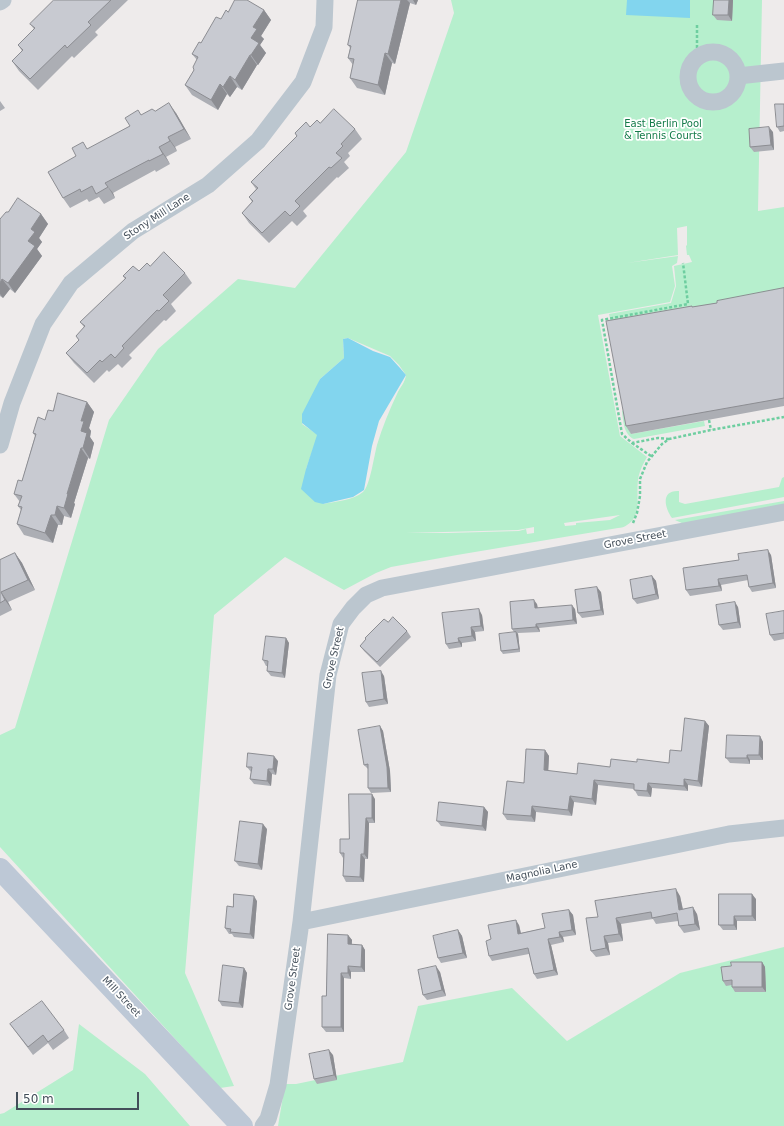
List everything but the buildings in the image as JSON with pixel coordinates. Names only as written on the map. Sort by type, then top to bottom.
[{"type":"main road","name":"Mill Street","points":[[0,869],[242,1126]]},
{"type":"street","points":[[0,2],[4,0]]},
{"type":"street","name":"Stony Mill Lane","points":[[0,445],[12,403],[43,324],[72,282],[133,231],[208,185],[258,141],[303,82],[324,27],[325,0]]},
{"type":"street","points":[[711,52],[726,56],[732,61],[738,76],[734,91],[729,96],[714,102],[699,98],[694,93],[688,79],[692,64],[697,58],[711,52]]},
{"type":"street","points":[[738,76],[784,71]]},
{"type":"street","name":"Grove Street","points":[[263,1126],[268,1119],[278,1085],[302,922],[328,675],[341,624],[353,608],[366,595],[382,588],[784,512]]},
{"type":"street","name":"Magnolia Lane","points":[[302,922],[729,834],[784,828]]},
{"type":"path","points":[[697,25],[697,58]]},
{"type":"path","points":[[652,456],[632,443],[622,434],[602,320],[688,304],[682,263]]},
{"type":"path","points":[[632,443],[658,438],[669,439],[784,417]]},
{"type":"path","points":[[709,420],[710,430]]},
{"type":"path","points":[[633,523],[637,513],[640,496],[640,479],[647,462],[662,444],[669,439]]},
{"type":"green space","name":"East Berlin Pool & Tennis Courts","points":[[451,0],[762,0],[758,211],[784,207],[784,295],[612,327],[609,314],[671,303],[676,286],[674,266],[692,262],[689,255],[687,255],[687,226],[677,228],[678,255],[627,263],[678,256],[677,263],[672,266],[675,286],[670,302],[598,315],[620,436],[647,457],[641,468],[639,477],[637,511],[632,521],[625,526],[391,567],[376,573],[344,590],[285,557],[214,615],[185,973],[234,1086],[220,1088],[0,847],[0,735],[15,728],[109,420],[158,349],[238,279],[295,288],[406,152],[454,13]],"holes":[[[348,338],[390,356],[406,375],[381,432],[370,477],[365,489],[359,495],[354,497],[323,504],[306,469],[318,435],[302,424],[320,379],[344,358],[343,339]],[[620,515],[610,520],[576,523],[576,525],[565,526],[564,523]],[[534,527],[534,533],[527,534],[526,529],[519,531],[406,533],[518,530]]]},
{"type":"green space","points":[[626,408],[631,434],[704,421],[705,426],[634,439],[626,431],[622,411]]},
{"type":"green space","points":[[784,477],[784,497],[672,518],[667,509],[667,496],[673,491],[679,491],[679,502],[685,504],[779,487],[782,478]]},
{"type":"green space","points":[[784,501],[784,506],[684,524],[675,520]]},
{"type":"green space","points":[[784,947],[784,1126],[278,1126],[285,1084],[296,1084],[403,1062],[418,1006],[512,988],[567,1041],[680,973]]},
{"type":"green space","points":[[79,1024],[145,1074],[190,1126],[0,1126],[0,1114],[4,1113],[73,1070]]},
{"type":"water","points":[[627,0],[690,0],[690,18],[626,15]]},
{"type":"water","points":[[348,338],[373,351],[390,357],[406,375],[379,421],[372,446],[364,490],[353,497],[323,504],[315,502],[301,489],[317,435],[302,423],[302,414],[320,379],[344,358],[343,339]]}]
